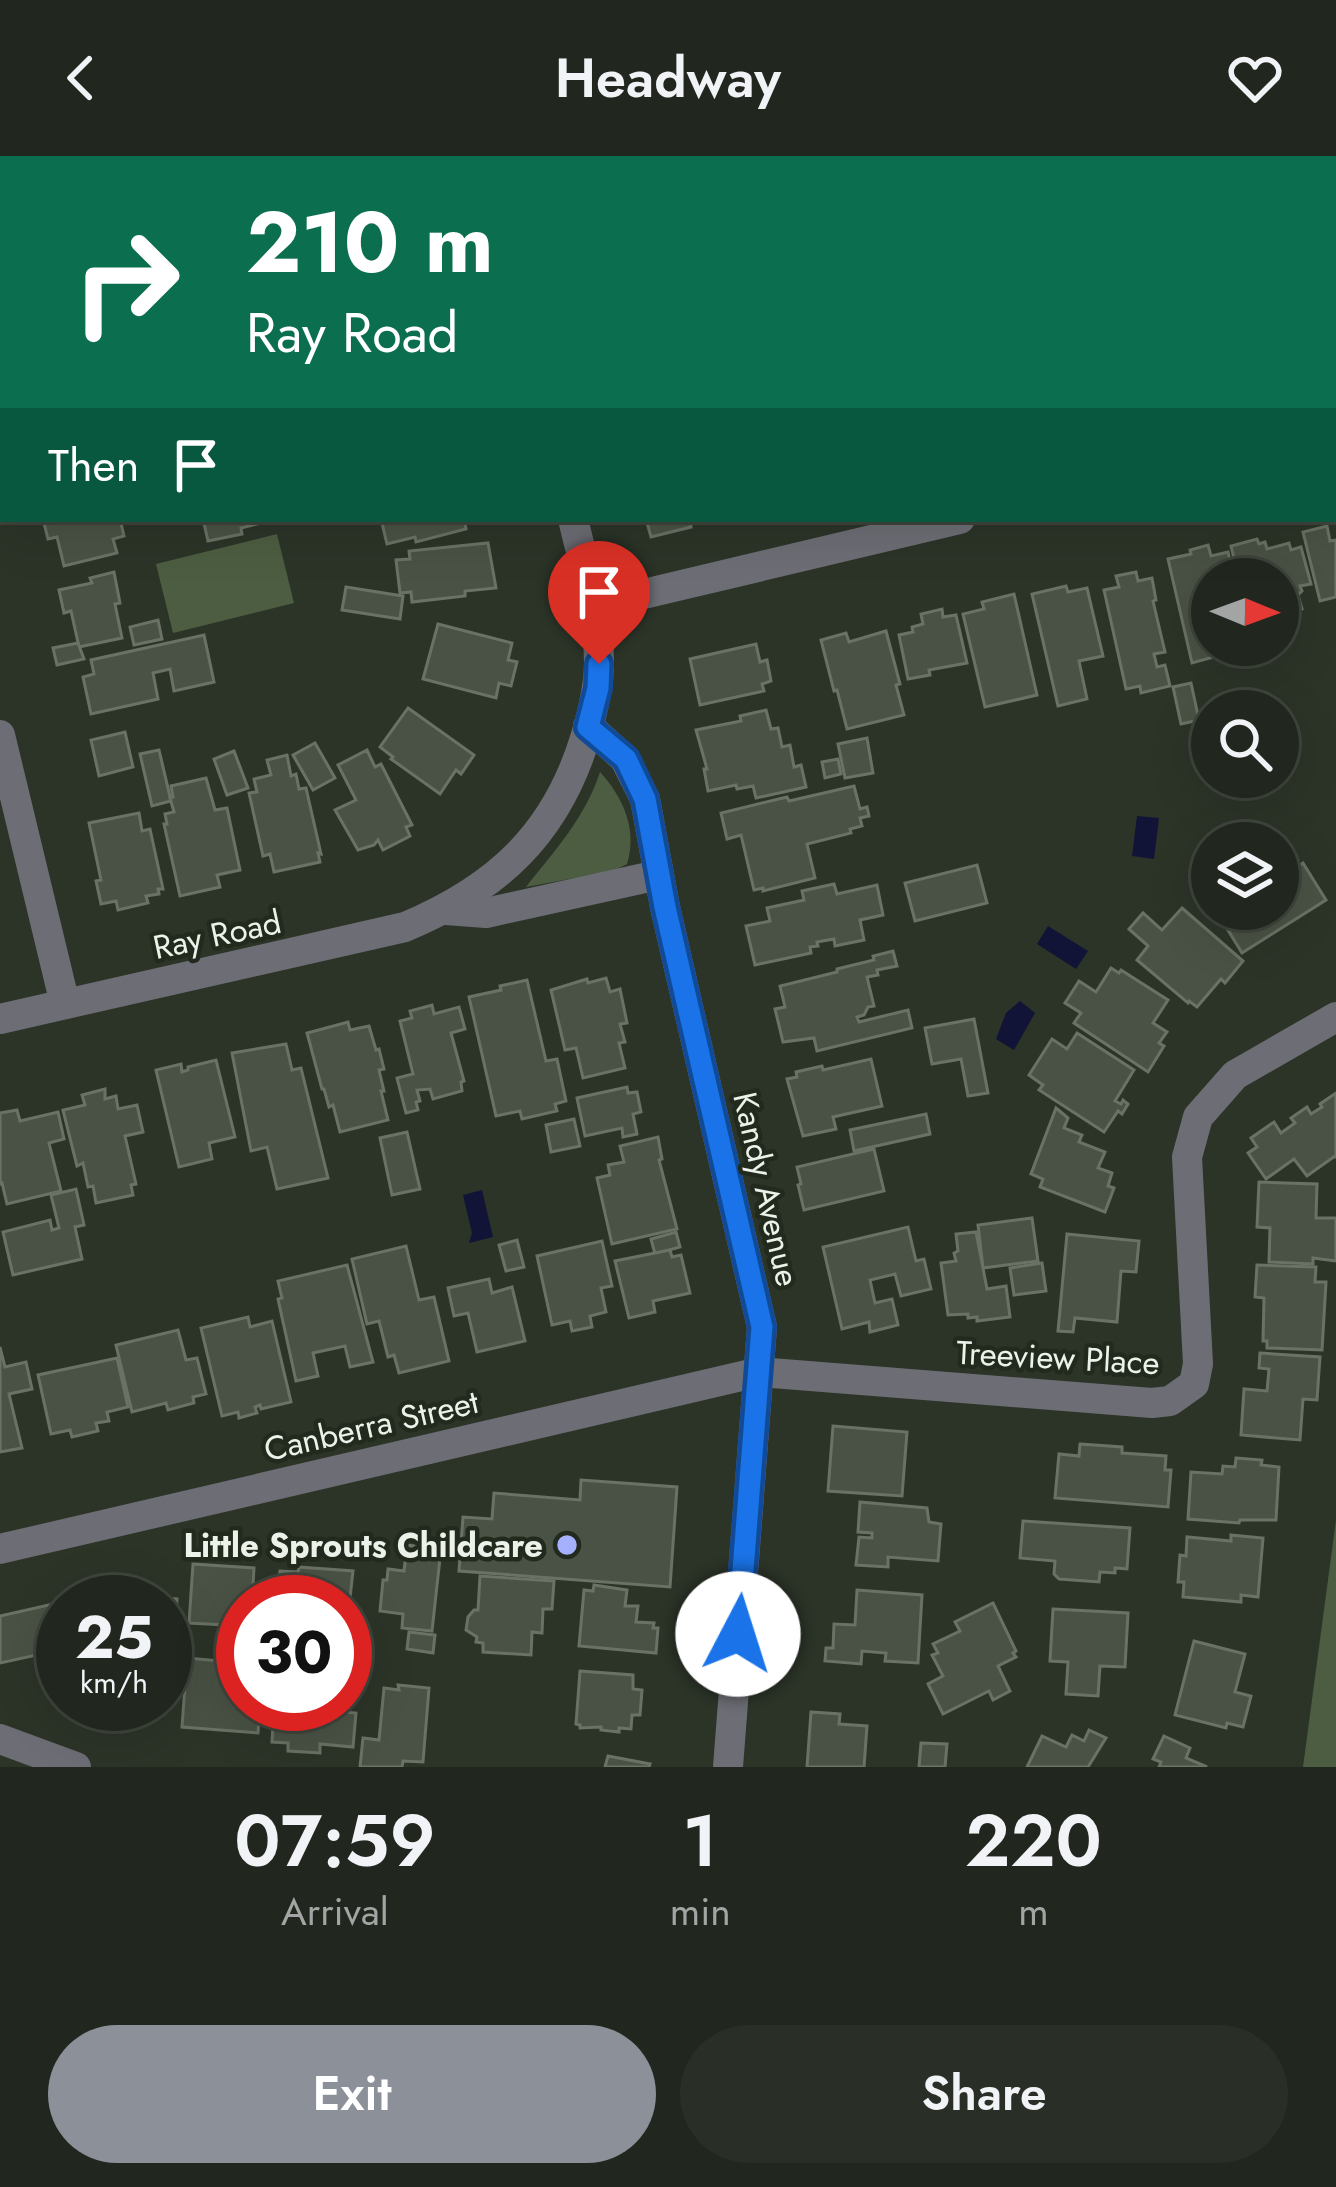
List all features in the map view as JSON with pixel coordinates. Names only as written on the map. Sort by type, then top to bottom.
[{"type":"street","name":"Ray Road","points":[[0,1019],[405,927],[446,910],[518,857],[564,794],[598,688],[593,606],[574,522]]},
{"type":"street","points":[[593,606],[947,522]]},
{"type":"street","name":"Kandy Avenue","points":[[588,727],[613,745],[645,799],[658,875],[762,1327],[728,1767]]},
{"type":"street","points":[[0,735],[65,1004]]},
{"type":"street","name":"Ray Road","points":[[446,910],[486,913],[658,875]]},
{"type":"street","name":"Treeview Place","points":[[759,1372],[1152,1403],[1184,1393],[1194,1384],[1198,1364],[1187,1157],[1198,1117],[1235,1075],[1336,1017]]},
{"type":"street","name":"Canberra Street","points":[[0,1549],[759,1372]]},
{"type":"street","points":[[0,1739],[76,1767]]},
{"type":"green space","points":[[277,534],[294,603],[173,633],[156,564]]},
{"type":"green space","points":[[600,772],[626,815],[631,839],[627,864],[613,871],[526,887],[578,819]]},
{"type":"green space","points":[[1336,1520],[1336,1767],[1303,1767]]},
{"type":"shaded area","points":[[1137,816],[1159,818],[1154,859],[1132,856]]},
{"type":"shaded area","points":[[1048,926],[1088,951],[1076,969],[1037,944]]},
{"type":"shaded area","points":[[1020,1001],[1035,1013],[1014,1050],[996,1039],[1006,1013]]},
{"type":"shaded area","points":[[482,1190],[493,1237],[469,1243],[472,1233],[463,1195]]},
{"type":"building","points":[[44,522],[121,522],[124,536],[113,539],[117,553],[64,566],[57,537],[48,539]]},
{"type":"building","points":[[204,522],[265,522],[241,528],[242,534],[208,541]]},
{"type":"building","points":[[382,522],[465,522],[466,529],[387,544]]},
{"type":"building","points":[[647,522],[690,522],[691,527],[651,537]]},
{"type":"building","points":[[1327,526],[1330,541],[1336,540],[1336,597],[1320,601],[1303,532]]},
{"type":"building","points":[[1257,539],[1267,549],[1289,543],[1291,550],[1301,547],[1311,584],[1300,586],[1299,594],[1299,558],[1234,558],[1231,546]]},
{"type":"building","points":[[488,543],[496,588],[412,602],[411,592],[400,593],[396,560],[410,559],[409,551]]},
{"type":"building","points":[[1208,545],[1211,556],[1228,552],[1229,558],[1191,558],[1191,659],[1168,559],[1191,554],[1190,550]]},
{"type":"building","points":[[114,572],[122,638],[79,647],[71,611],[64,613],[59,590],[92,583],[90,578]]},
{"type":"building","points":[[1136,572],[1138,581],[1152,578],[1165,652],[1154,654],[1157,667],[1165,665],[1170,686],[1141,693],[1140,686],[1126,689],[1104,590],[1119,587],[1116,576]]},
{"type":"building","points":[[1066,586],[1068,592],[1087,588],[1103,656],[1079,661],[1087,699],[1058,706],[1032,594]]},
{"type":"building","points":[[346,587],[403,596],[400,619],[342,610]]},
{"type":"building","points":[[1014,594],[1037,695],[985,707],[963,614],[984,609],[982,602]]},
{"type":"building","points":[[942,609],[943,617],[956,615],[967,663],[908,679],[899,635],[923,624],[921,614]]},
{"type":"building","points":[[158,620],[162,639],[134,645],[130,627]]},
{"type":"building","points":[[438,624],[512,643],[508,660],[517,662],[511,686],[499,683],[496,698],[423,679]]},
{"type":"building","points":[[886,631],[904,715],[847,729],[821,640],[846,633],[849,642]]},
{"type":"building","points":[[204,635],[214,682],[174,691],[170,669],[153,673],[158,699],[91,714],[83,677],[94,674],[91,660]]},
{"type":"building","points":[[78,643],[84,659],[57,665],[53,648]]},
{"type":"building","points":[[756,644],[760,662],[767,660],[771,681],[762,684],[764,691],[700,705],[690,659]]},
{"type":"building","points":[[1191,683],[1191,722],[1181,724],[1173,687]]},
{"type":"building","points":[[408,708],[474,755],[461,774],[456,770],[440,794],[380,747]]},
{"type":"building","points":[[766,710],[771,729],[778,728],[782,747],[790,745],[794,767],[801,765],[806,787],[756,798],[753,786],[708,791],[696,730],[741,721],[740,716]]},
{"type":"building","points":[[125,732],[133,767],[99,776],[91,740]]},
{"type":"building","points":[[867,738],[873,773],[845,778],[838,744]]},
{"type":"building","points":[[315,743],[335,778],[313,790],[293,755]]},
{"type":"building","points":[[159,750],[171,801],[152,806],[140,754]]},
{"type":"building","points":[[367,750],[375,767],[381,764],[412,825],[406,827],[410,836],[383,850],[378,840],[358,850],[335,810],[356,800],[338,765]]},
{"type":"building","points":[[234,751],[248,788],[227,795],[214,759]]},
{"type":"building","points":[[287,755],[291,776],[296,774],[299,789],[306,788],[321,854],[320,862],[274,872],[270,854],[263,856],[249,793],[257,792],[254,779],[271,775],[267,760]]},
{"type":"building","points":[[838,759],[841,774],[825,778],[822,762]]},
{"type":"building","points":[[206,778],[215,810],[227,808],[240,870],[217,875],[220,887],[180,896],[164,824],[165,814],[174,812],[171,786]]},
{"type":"building","points":[[854,786],[860,809],[867,807],[869,816],[860,818],[862,826],[850,829],[851,833],[807,844],[815,878],[754,890],[741,835],[727,839],[721,813]]},
{"type":"building","points":[[139,813],[142,831],[150,829],[163,889],[146,896],[148,903],[118,910],[116,901],[101,904],[89,823]]},
{"type":"building","points":[[1303,863],[1326,900],[1299,917],[1299,866]]},
{"type":"building","points":[[977,865],[987,903],[915,921],[905,883]]},
{"type":"building","points":[[834,884],[837,894],[877,885],[883,915],[860,920],[864,940],[835,946],[834,939],[817,942],[818,946],[810,947],[811,953],[755,965],[746,926],[770,921],[767,908],[804,900],[802,891]]},
{"type":"building","points":[[1182,908],[1191,916],[1191,930],[1207,930],[1243,961],[1197,1007],[1137,960],[1148,946],[1129,929],[1143,913],[1162,930]]},
{"type":"building","points":[[1228,930],[1278,930],[1242,953]]},
{"type":"building","points":[[893,951],[897,966],[867,977],[874,1006],[857,1017],[859,1022],[908,1010],[912,1028],[817,1051],[814,1038],[783,1042],[775,1009],[785,1007],[780,986]]},
{"type":"building","points":[[1111,968],[1168,1000],[1153,1023],[1167,1032],[1159,1043],[1164,1046],[1148,1072],[1074,1023],[1081,1013],[1065,1003],[1079,981],[1096,992]]},
{"type":"building","points":[[606,978],[610,992],[620,989],[627,1023],[620,1024],[625,1042],[619,1043],[625,1068],[583,1078],[576,1048],[565,1050],[551,990]]},
{"type":"building","points":[[527,980],[546,1061],[557,1059],[566,1101],[555,1104],[557,1111],[522,1119],[520,1111],[496,1116],[469,997]]},
{"type":"building","points":[[432,1005],[434,1014],[459,1007],[465,1029],[451,1033],[464,1081],[462,1091],[433,1099],[430,1089],[417,1090],[418,1110],[406,1113],[397,1078],[413,1074],[400,1021],[412,1018],[410,1011]]},
{"type":"building","points":[[974,1019],[988,1093],[968,1096],[961,1059],[932,1064],[925,1028]]},
{"type":"building","points":[[348,1022],[350,1030],[369,1026],[379,1049],[388,1120],[340,1132],[307,1033]]},
{"type":"building","points":[[1077,1033],[1134,1070],[1115,1101],[1128,1104],[1104,1132],[1039,1090],[1043,1085],[1029,1075],[1052,1039],[1067,1049]]},
{"type":"building","points":[[286,1044],[292,1070],[301,1068],[328,1178],[277,1189],[267,1147],[251,1151],[232,1053]]},
{"type":"building","points":[[871,1059],[882,1106],[833,1117],[836,1129],[803,1136],[787,1079],[797,1077],[796,1072]]},
{"type":"building","points":[[216,1060],[235,1137],[209,1143],[212,1159],[179,1167],[156,1070],[181,1064],[182,1072]]},
{"type":"building","points":[[627,1087],[628,1093],[637,1092],[641,1112],[633,1114],[637,1134],[623,1137],[622,1128],[585,1136],[577,1098]]},
{"type":"building","points":[[105,1089],[105,1099],[116,1096],[118,1109],[137,1105],[143,1132],[125,1136],[136,1184],[131,1185],[133,1195],[96,1203],[83,1163],[77,1166],[63,1110],[85,1105],[82,1095]]},
{"type":"building","points":[[1336,1093],[1336,1158],[1307,1176],[1294,1159],[1266,1179],[1248,1153],[1257,1147],[1251,1138],[1274,1122],[1281,1133],[1295,1123],[1291,1118],[1307,1107],[1311,1114]]},
{"type":"building","points":[[1056,1108],[1068,1118],[1064,1128],[1082,1135],[1079,1142],[1105,1152],[1098,1168],[1112,1173],[1108,1186],[1114,1188],[1105,1212],[1040,1187],[1043,1179],[1031,1174]]},
{"type":"building","points":[[17,1110],[20,1121],[58,1112],[64,1139],[49,1143],[61,1191],[7,1204],[0,1184],[0,1113]]},
{"type":"building","points":[[926,1114],[930,1134],[854,1151],[850,1130]]},
{"type":"building","points":[[574,1119],[580,1146],[551,1152],[546,1125]]},
{"type":"building","points":[[407,1132],[420,1189],[392,1195],[380,1138]]},
{"type":"building","points":[[658,1137],[659,1160],[677,1229],[612,1244],[597,1178],[610,1175],[608,1165],[624,1162],[620,1146]]},
{"type":"building","points":[[874,1149],[884,1191],[804,1210],[797,1167]]},
{"type":"building","points":[[1259,1182],[1317,1184],[1316,1218],[1336,1218],[1336,1261],[1269,1262],[1270,1228],[1257,1227]]},
{"type":"building","points":[[76,1189],[84,1225],[75,1227],[82,1259],[13,1275],[3,1232],[50,1220],[52,1230],[59,1228],[51,1195]]},
{"type":"building","points":[[1032,1218],[1038,1261],[983,1268],[978,1225]]},
{"type":"building","points":[[908,1227],[916,1261],[924,1259],[931,1289],[901,1296],[895,1274],[870,1280],[875,1303],[892,1299],[898,1325],[870,1332],[869,1322],[842,1329],[823,1247]]},
{"type":"building","points":[[676,1232],[680,1247],[655,1254],[651,1239]]},
{"type":"building","points":[[976,1232],[987,1289],[1006,1286],[1010,1317],[977,1321],[968,1314],[948,1315],[941,1263],[956,1261],[956,1234]]},
{"type":"building","points":[[1067,1234],[1139,1241],[1136,1272],[1121,1271],[1117,1322],[1075,1318],[1073,1332],[1058,1331]]},
{"type":"building","points":[[517,1240],[524,1267],[506,1271],[499,1245]]},
{"type":"building","points":[[602,1241],[612,1286],[601,1288],[606,1312],[590,1316],[592,1327],[572,1331],[570,1321],[552,1325],[537,1256]]},
{"type":"building","points":[[406,1246],[419,1300],[434,1297],[449,1361],[399,1373],[394,1355],[388,1357],[379,1321],[367,1324],[352,1259]]},
{"type":"building","points":[[670,1250],[672,1257],[681,1255],[690,1293],[653,1301],[655,1312],[629,1318],[615,1261]]},
{"type":"building","points":[[1042,1263],[1046,1291],[1014,1295],[1010,1268]]},
{"type":"building","points":[[347,1265],[373,1362],[350,1367],[345,1346],[313,1353],[318,1376],[296,1381],[278,1281]]},
{"type":"building","points":[[1257,1265],[1316,1267],[1315,1282],[1326,1282],[1322,1350],[1267,1348],[1264,1298],[1255,1297]]},
{"type":"building","points":[[489,1279],[492,1293],[512,1287],[525,1341],[477,1352],[468,1313],[454,1316],[448,1288]]},
{"type":"building","points":[[248,1317],[250,1327],[272,1321],[291,1402],[261,1409],[260,1405],[255,1407],[257,1413],[239,1418],[238,1412],[222,1416],[201,1328]]},
{"type":"building","points":[[178,1330],[186,1360],[197,1358],[206,1394],[193,1397],[194,1403],[168,1410],[166,1403],[132,1412],[116,1345]]},
{"type":"building","points":[[0,1347],[5,1367],[26,1362],[32,1389],[9,1394],[22,1448],[0,1452]]},
{"type":"building","points":[[1260,1353],[1320,1357],[1317,1400],[1303,1399],[1300,1440],[1241,1435],[1244,1389],[1267,1391],[1269,1369],[1259,1368]]},
{"type":"building","points":[[117,1358],[128,1407],[107,1412],[109,1421],[96,1423],[98,1431],[72,1437],[70,1430],[51,1434],[38,1375]]},
{"type":"building","points":[[833,1426],[907,1432],[902,1496],[828,1491]]},
{"type":"building","points":[[1080,1444],[1166,1456],[1165,1470],[1171,1470],[1168,1507],[1055,1498],[1059,1454],[1079,1456]]},
{"type":"building","points":[[1236,1458],[1279,1467],[1276,1520],[1188,1519],[1191,1472],[1222,1474],[1223,1466],[1235,1467]]},
{"type":"building","name":"Little Sprouts Childcare","points":[[581,1480],[677,1487],[670,1587],[459,1571],[463,1517],[492,1519],[494,1493],[580,1500]]},
{"type":"building","points":[[860,1502],[927,1508],[929,1522],[941,1524],[938,1561],[888,1557],[888,1567],[856,1565],[859,1537],[872,1538],[872,1533],[858,1532]]},
{"type":"building","points":[[1023,1521],[1130,1528],[1127,1569],[1100,1572],[1099,1582],[1059,1579],[1054,1574],[1055,1561],[1020,1558]]},
{"type":"building","points":[[1231,1535],[1263,1538],[1258,1597],[1241,1595],[1241,1602],[1183,1597],[1184,1582],[1178,1582],[1187,1537],[1231,1541]]},
{"type":"building","points":[[407,1545],[441,1549],[432,1631],[402,1628],[403,1614],[380,1611],[383,1580],[387,1580],[388,1569],[404,1571]]},
{"type":"building","points":[[193,1564],[254,1568],[254,1575],[216,1575],[216,1624],[192,1623]]},
{"type":"building","points":[[299,1567],[353,1571],[353,1575],[280,1575],[280,1571],[298,1572]]},
{"type":"building","points":[[480,1576],[554,1581],[552,1609],[543,1609],[542,1633],[532,1632],[531,1655],[483,1652],[483,1643],[466,1630],[468,1617],[478,1610]]},
{"type":"building","points":[[594,1585],[627,1590],[625,1606],[638,1606],[636,1622],[654,1623],[653,1628],[658,1628],[656,1653],[579,1646],[584,1590],[593,1591]]},
{"type":"building","points":[[857,1590],[922,1595],[918,1663],[885,1661],[886,1653],[862,1651],[861,1664],[825,1661],[826,1648],[833,1648],[834,1624],[855,1625]]},
{"type":"building","points":[[993,1603],[1016,1651],[1016,1657],[998,1666],[1010,1691],[993,1700],[989,1691],[943,1714],[928,1684],[943,1676],[932,1655],[938,1653],[933,1644],[960,1631],[955,1622]]},
{"type":"building","points":[[36,1608],[36,1655],[0,1663],[0,1616]]},
{"type":"building","points":[[1053,1609],[1128,1613],[1125,1667],[1100,1666],[1098,1696],[1066,1694],[1068,1662],[1050,1661]]},
{"type":"building","points":[[409,1632],[435,1635],[433,1653],[407,1649]]},
{"type":"building","points":[[1194,1641],[1245,1654],[1235,1692],[1251,1696],[1243,1727],[1227,1723],[1226,1728],[1175,1715]]},
{"type":"building","points":[[192,1658],[216,1661],[216,1730],[192,1728]]},
{"type":"building","points":[[580,1671],[633,1675],[633,1689],[642,1690],[640,1715],[632,1715],[631,1729],[619,1728],[619,1732],[576,1724]]},
{"type":"building","points":[[398,1685],[429,1688],[423,1762],[360,1767],[363,1738],[379,1740],[384,1688],[399,1690]]},
{"type":"building","points":[[811,1712],[840,1714],[839,1724],[867,1726],[864,1767],[807,1767]]},
{"type":"building","points":[[1089,1730],[1106,1738],[1088,1767],[1027,1767],[1042,1736],[1066,1747],[1072,1735],[1084,1741]]},
{"type":"building","points":[[273,1731],[354,1731],[353,1747],[320,1744],[320,1753],[288,1751],[288,1743],[272,1742]]},
{"type":"building","points":[[1164,1736],[1190,1748],[1186,1758],[1207,1767],[1159,1767],[1161,1762],[1153,1759]]},
{"type":"building","points":[[921,1743],[947,1744],[945,1767],[919,1767]]},
{"type":"building","points":[[608,1756],[650,1764],[605,1767]]},
{"type":"place","name":"Little Sprouts Childcare","points":[[567,1545]]},
{"type":"route","points":[[599,664],[588,727],[626,759],[645,799],[665,907],[762,1327],[738,1634]]}]
